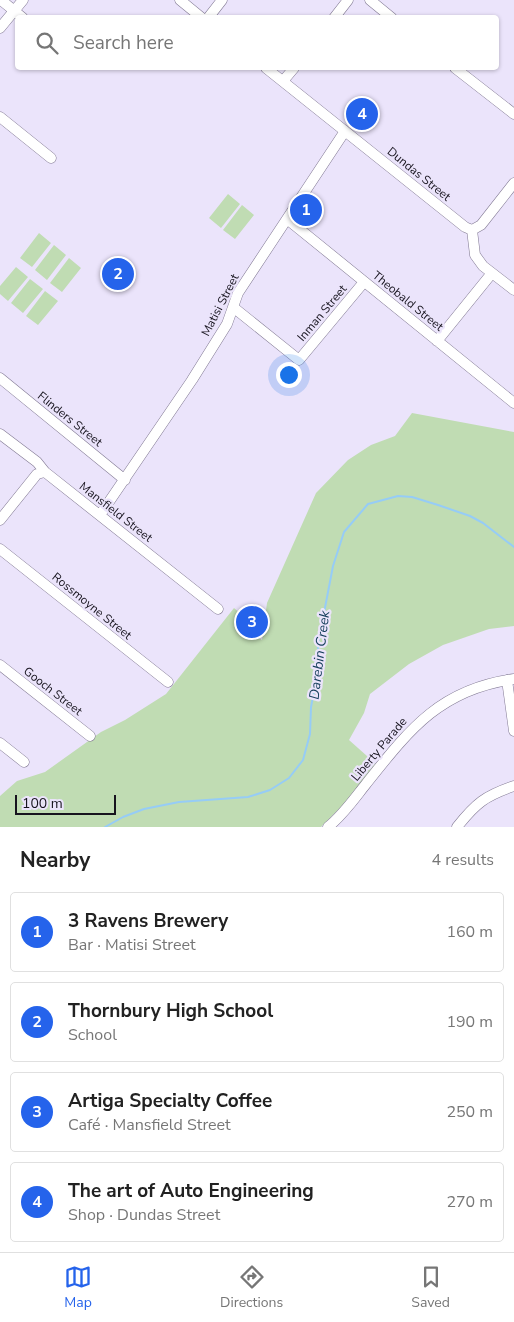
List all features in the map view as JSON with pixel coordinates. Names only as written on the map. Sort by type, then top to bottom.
[{"type":"street","points":[[1,0],[18,14],[23,0]]},
{"type":"street","points":[[180,0],[198,15]]},
{"type":"street","points":[[210,15],[222,0]]},
{"type":"street","points":[[336,15],[348,0]]},
{"type":"street","points":[[370,0],[388,15]]},
{"type":"street","points":[[0,28],[15,16]]},
{"type":"street","name":"Dundas Street","points":[[269,70],[465,227],[472,230]]},
{"type":"street","points":[[283,81],[292,70]]},
{"type":"street","points":[[458,70],[514,114]]},
{"type":"street","points":[[0,117],[51,158]]},
{"type":"street","name":"Matisi Street","points":[[100,515],[192,380],[219,337],[234,308],[238,293],[345,131]]},
{"type":"street","points":[[514,183],[481,225],[472,230],[475,255],[483,266],[514,290]]},
{"type":"street","name":"Theobald Street","points":[[287,220],[514,403]]},
{"type":"street","points":[[437,341],[492,273]]},
{"type":"street","name":"Inman Street","points":[[234,308],[299,360],[364,282]]},
{"type":"street","name":"Flinders Street","points":[[0,378],[125,480]]},
{"type":"street","name":"Mansfield Street","points":[[0,434],[38,462],[45,472],[218,609]]},
{"type":"street","points":[[0,520],[37,474],[45,472]]},
{"type":"street","name":"Rossmoyne Street","points":[[0,549],[168,682]]},
{"type":"street","name":"Gooch Street","points":[[0,665],[90,736]]},
{"type":"street","points":[[510,679],[514,732]]},
{"type":"street","name":"Liberty Parade","points":[[328,827],[348,806],[401,740],[422,719],[460,694],[490,683],[510,679]]},
{"type":"street","points":[[0,743],[24,762]]},
{"type":"street","points":[[457,827],[472,809],[483,800],[514,786]]},
{"type":"green space","points":[[228,194],[240,204],[221,228],[209,218]]},
{"type":"green space","points":[[242,205],[254,215],[235,239],[223,230]]},
{"type":"green space","points":[[39,233],[51,243],[32,267],[20,258]]},
{"type":"green space","points":[[54,245],[66,255],[47,280],[35,270]]},
{"type":"green space","points":[[69,258],[81,268],[62,292],[50,283]]},
{"type":"green space","points":[[16,267],[28,277],[8,301],[0,294],[0,286]]},
{"type":"green space","points":[[30,279],[43,289],[23,313],[11,303]]},
{"type":"green space","points":[[45,291],[58,301],[38,325],[26,316]]},
{"type":"green space","points":[[412,413],[514,432],[514,626],[489,629],[443,645],[409,664],[370,694],[364,713],[349,740],[376,764],[342,806],[321,827],[0,827],[0,796],[17,781],[45,772],[101,732],[125,720],[166,694],[234,608],[241,614],[238,622],[262,640],[267,603],[316,493],[348,460],[371,445],[395,436]]},
{"type":"waterway","name":"Darebin Creek","points":[[105,827],[123,817],[144,809],[179,802],[248,797],[270,790],[289,778],[303,760],[310,734],[311,707],[319,666],[318,644],[333,566],[344,532],[368,504],[398,496],[412,497],[470,516],[483,523],[514,547]]},
{"type":"place","name":"The art of Auto Engineering","points":[[362,114]]},
{"type":"place","name":"3 Ravens Brewery","points":[[306,210]]},
{"type":"place","name":"Thornbury High School","points":[[118,274]]},
{"type":"place","name":"Artiga Specialty Coffee","points":[[252,622]]}]
